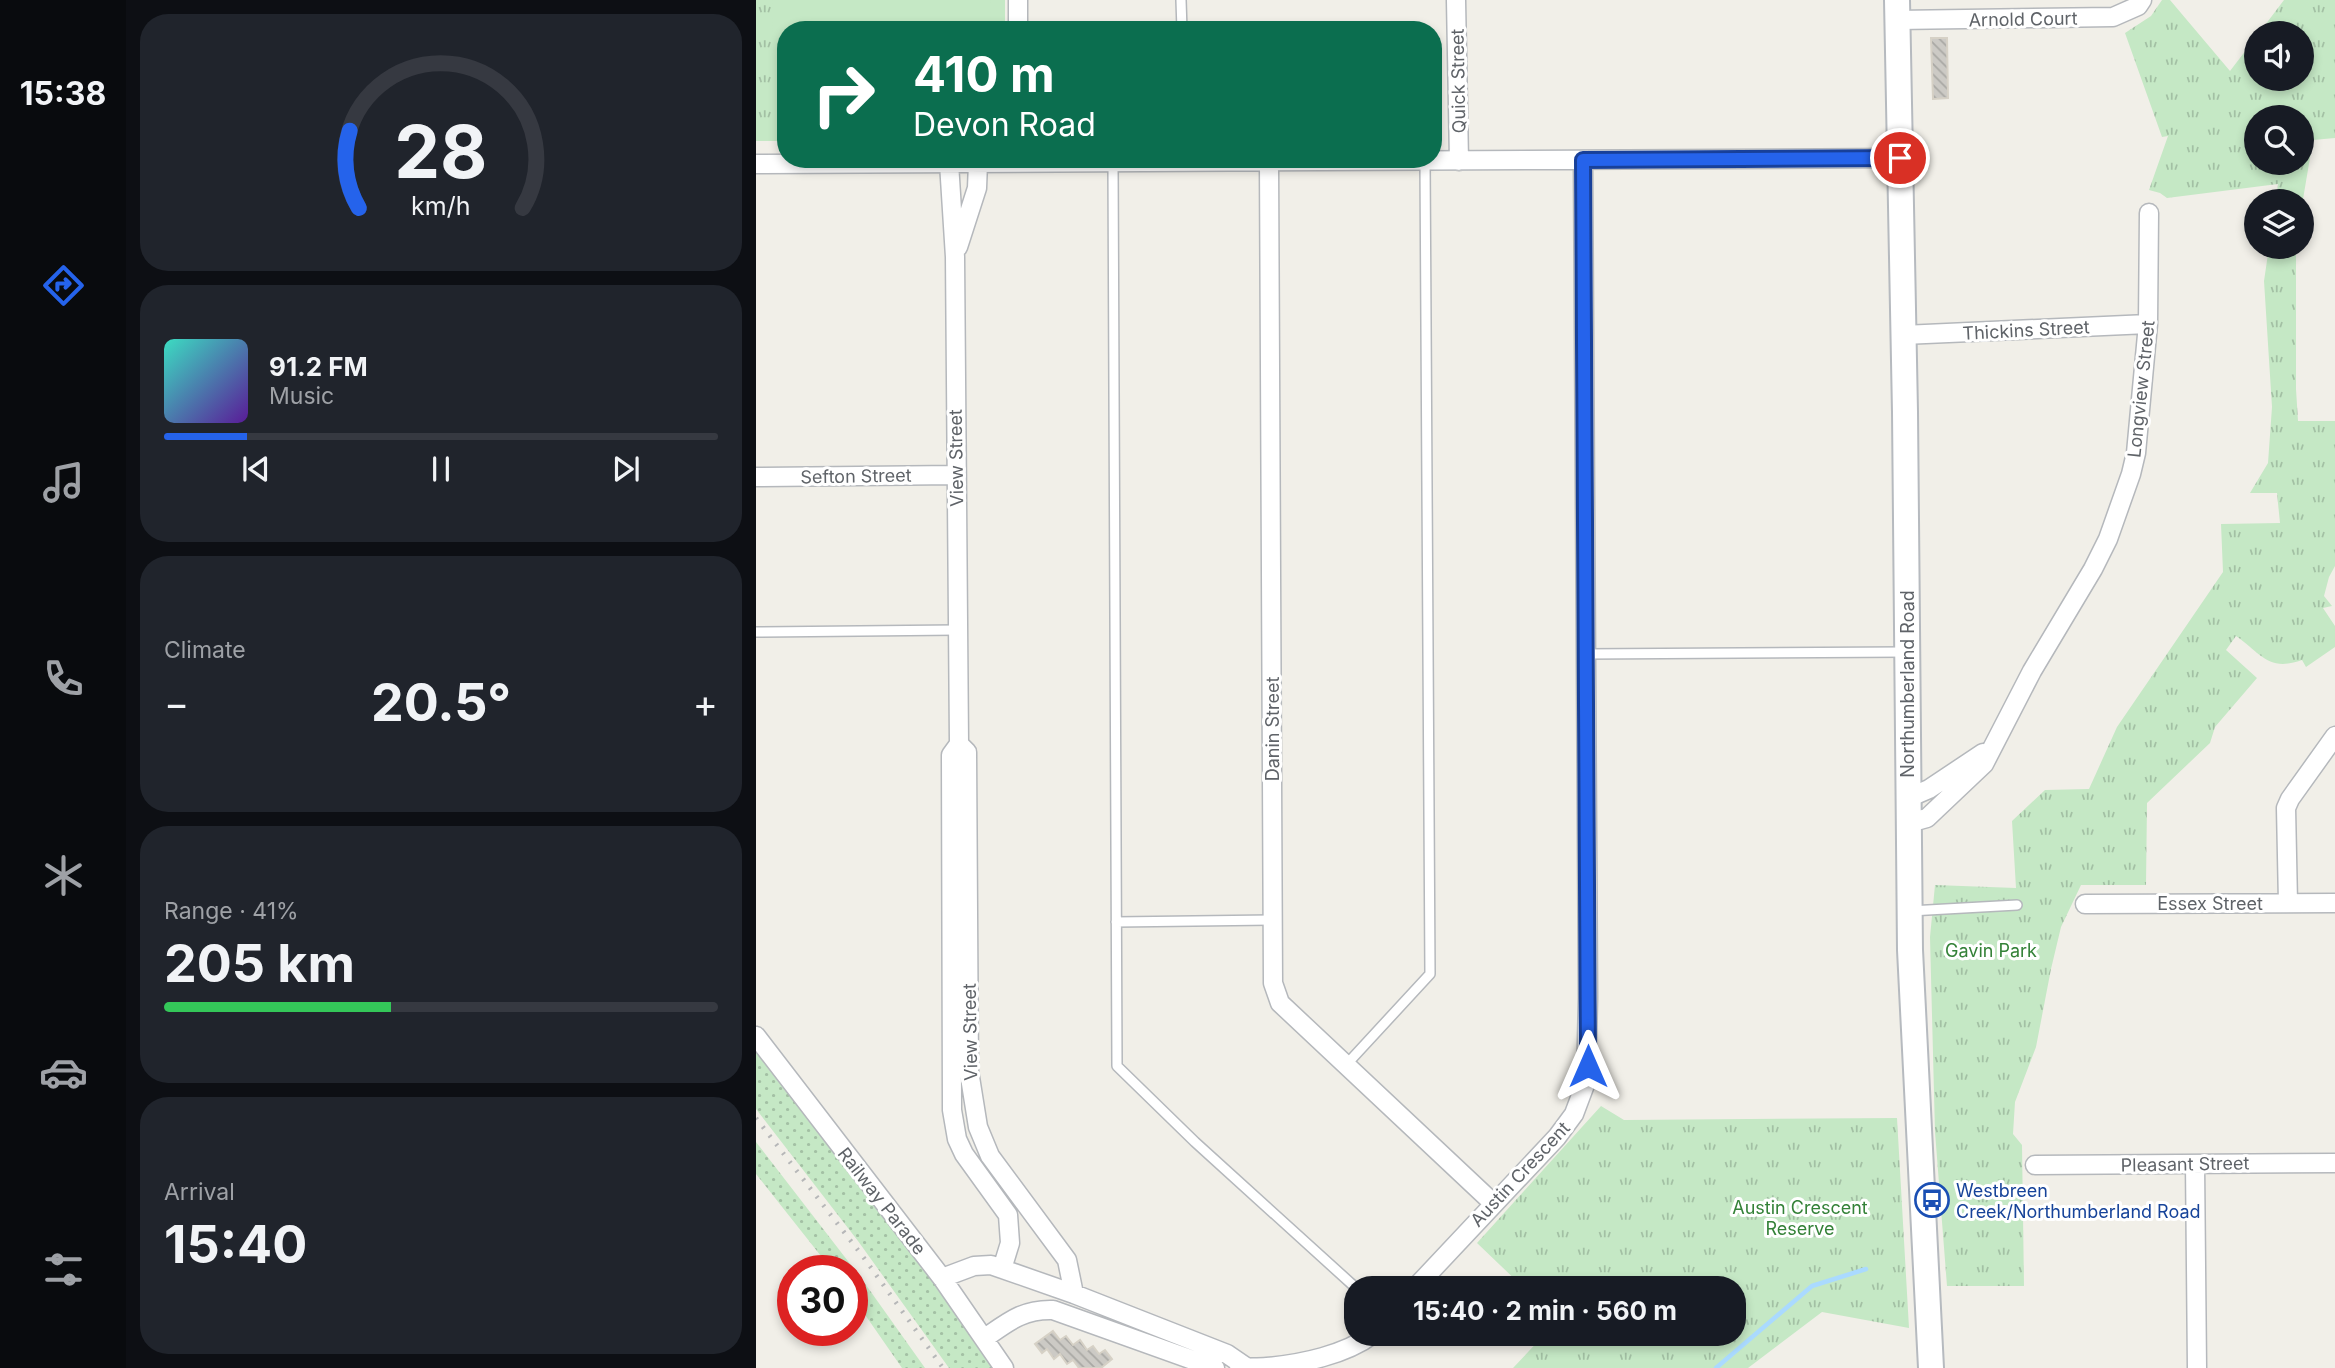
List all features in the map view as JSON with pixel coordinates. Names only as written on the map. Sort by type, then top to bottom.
[{"type":"street","points":[[1018,0],[1018,21]]},
{"type":"street","name":"Quick Street","points":[[1456,0],[1459,161]]},
{"type":"street","name":"Arnold Court","points":[[1897,10],[2113,17],[2138,6],[2143,0]]},
{"type":"street","name":"Northumberland Road","points":[[1897,10],[1909,911],[1931,1368]]},
{"type":"street","points":[[1442,161],[1900,158]]},
{"type":"street","name":"Austin Crescent","points":[[1426,1276],[1557,1137],[1574,1114],[1586,1082],[1588,985],[1583,160]]},
{"type":"street","points":[[756,164],[777,164]]},
{"type":"street","name":"View Street","points":[[949,168],[955,257],[959,744],[951,755],[952,1110],[957,1139],[964,1154],[1008,1215],[1010,1242],[1002,1269]]},
{"type":"street","name":"View Street","points":[[955,257],[977,188],[978,168]]},
{"type":"street","name":"Danin Street","points":[[1269,168],[1273,983],[1280,1003],[1493,1203]]},
{"type":"street","name":"Longview Street","points":[[1909,823],[1927,818],[1990,756],[2032,671],[2093,569],[2112,526],[2132,474],[2136,453],[2148,324],[2149,213]]},
{"type":"street","name":"Thickins Street","points":[[1903,335],[2148,324]]},
{"type":"street","name":"Sefton Street","points":[[756,477],[957,475]]},
{"type":"street","points":[[2288,903],[2286,808],[2335,736]]},
{"type":"street","name":"Longview Street","points":[[1908,798],[1929,789],[1974,760],[1996,741]]},
{"type":"street","name":"View Street","points":[[959,744],[967,752],[969,1071],[972,1100],[978,1127],[990,1156],[1067,1260],[1074,1294]]},
{"type":"street","name":"Essex Street","points":[[2085,904],[2335,903]]},
{"type":"street","name":"Railway Parade","points":[[756,1036],[942,1278],[1004,1368]]},
{"type":"street","name":"Pleasant Street","points":[[2035,1165],[2335,1163]]},
{"type":"street","points":[[2194,1164],[2197,1368]]},
{"type":"street","points":[[942,1278],[981,1264],[1002,1269],[1227,1354],[1243,1367],[1278,1365],[1352,1346]]},
{"type":"street","points":[[985,1338],[1021,1314],[1053,1310],[1215,1368]]},
{"type":"lane","points":[[1181,0],[1182,21]]},
{"type":"lane","points":[[1114,168],[1117,1066],[1195,1142],[1344,1278]]},
{"type":"lane","points":[[1346,1065],[1430,974],[1425,168]]},
{"type":"lane","points":[[756,632],[957,630]]},
{"type":"lane","points":[[1586,654],[1907,652]]},
{"type":"lane","points":[[1909,911],[2017,905]]},
{"type":"lane","points":[[1116,922],[1272,920]]},
{"type":"green space","points":[[756,0],[1005,0],[1005,21],[777,21],[777,141],[756,141]]},
{"type":"green space","points":[[773,0],[990,0],[991,21],[777,21],[777,82],[772,26]]},
{"type":"green space","points":[[2162,0],[2170,0],[2230,71],[2244,53],[2244,91],[2314,91],[2314,21],[2268,21],[2284,0],[2335,0],[2335,138],[2314,140],[2314,105],[2244,105],[2244,175],[2307,175],[2305,189],[2277,189],[2278,184],[2167,198],[2149,190],[2168,136],[2162,137],[2125,33],[2151,16]]},
{"type":"green space","name":"Gavin Park","points":[[2267,259],[2296,259],[2298,421],[2335,421],[2335,566],[2324,596],[2332,606],[2323,608],[2335,626],[2335,647],[2306,667],[2302,660],[2281,664],[2266,659],[2236,636],[2226,650],[2257,678],[2215,727],[2210,743],[2147,803],[2146,885],[2081,885],[2061,927],[2036,1047],[2015,1102],[2013,1134],[2022,1145],[2024,1286],[1947,1286],[1935,1132],[1930,937],[1935,885],[2016,888],[2012,821],[2045,790],[2089,789],[2117,727],[2223,572],[2221,524],[2280,523],[2277,493],[2250,493],[2268,463],[2272,407],[2264,281]]},
{"type":"green space","points":[[756,1049],[942,1291],[995,1368],[949,1368],[858,1241],[756,1109]]},
{"type":"green space","name":"Austin Crescent Reserve","points":[[1601,1106],[1624,1120],[1897,1118],[1909,1328],[1822,1312],[1748,1368],[1513,1368],[1534,1346],[1746,1346],[1746,1276],[1511,1276],[1477,1243]]},
{"type":"green space","points":[[756,1142],[843,1255],[820,1255],[756,1174]]},
{"type":"green space","points":[[868,1288],[925,1368],[902,1368],[868,1319]]},
{"type":"building","points":[[1931,38],[1947,38],[1948,98],[1933,99]]},
{"type":"building","points":[[1053,1331],[1060,1340],[1066,1336],[1073,1345],[1080,1340],[1087,1350],[1093,1346],[1099,1354],[1105,1350],[1112,1359],[1101,1368],[1079,1368],[1073,1360],[1067,1364],[1060,1354],[1054,1359],[1047,1349],[1042,1353],[1035,1344]]},
{"type":"waterway","points":[[1716,1368],[1812,1286],[1866,1269]]},
{"type":"railway","points":[[756,1118],[864,1258],[943,1368]]},
{"type":"place","name":"Westbreen Creek/Northumberland Road","points":[[1932,1200]]},
{"type":"route","points":[[1588,1066],[1583,160],[1900,158]]}]
